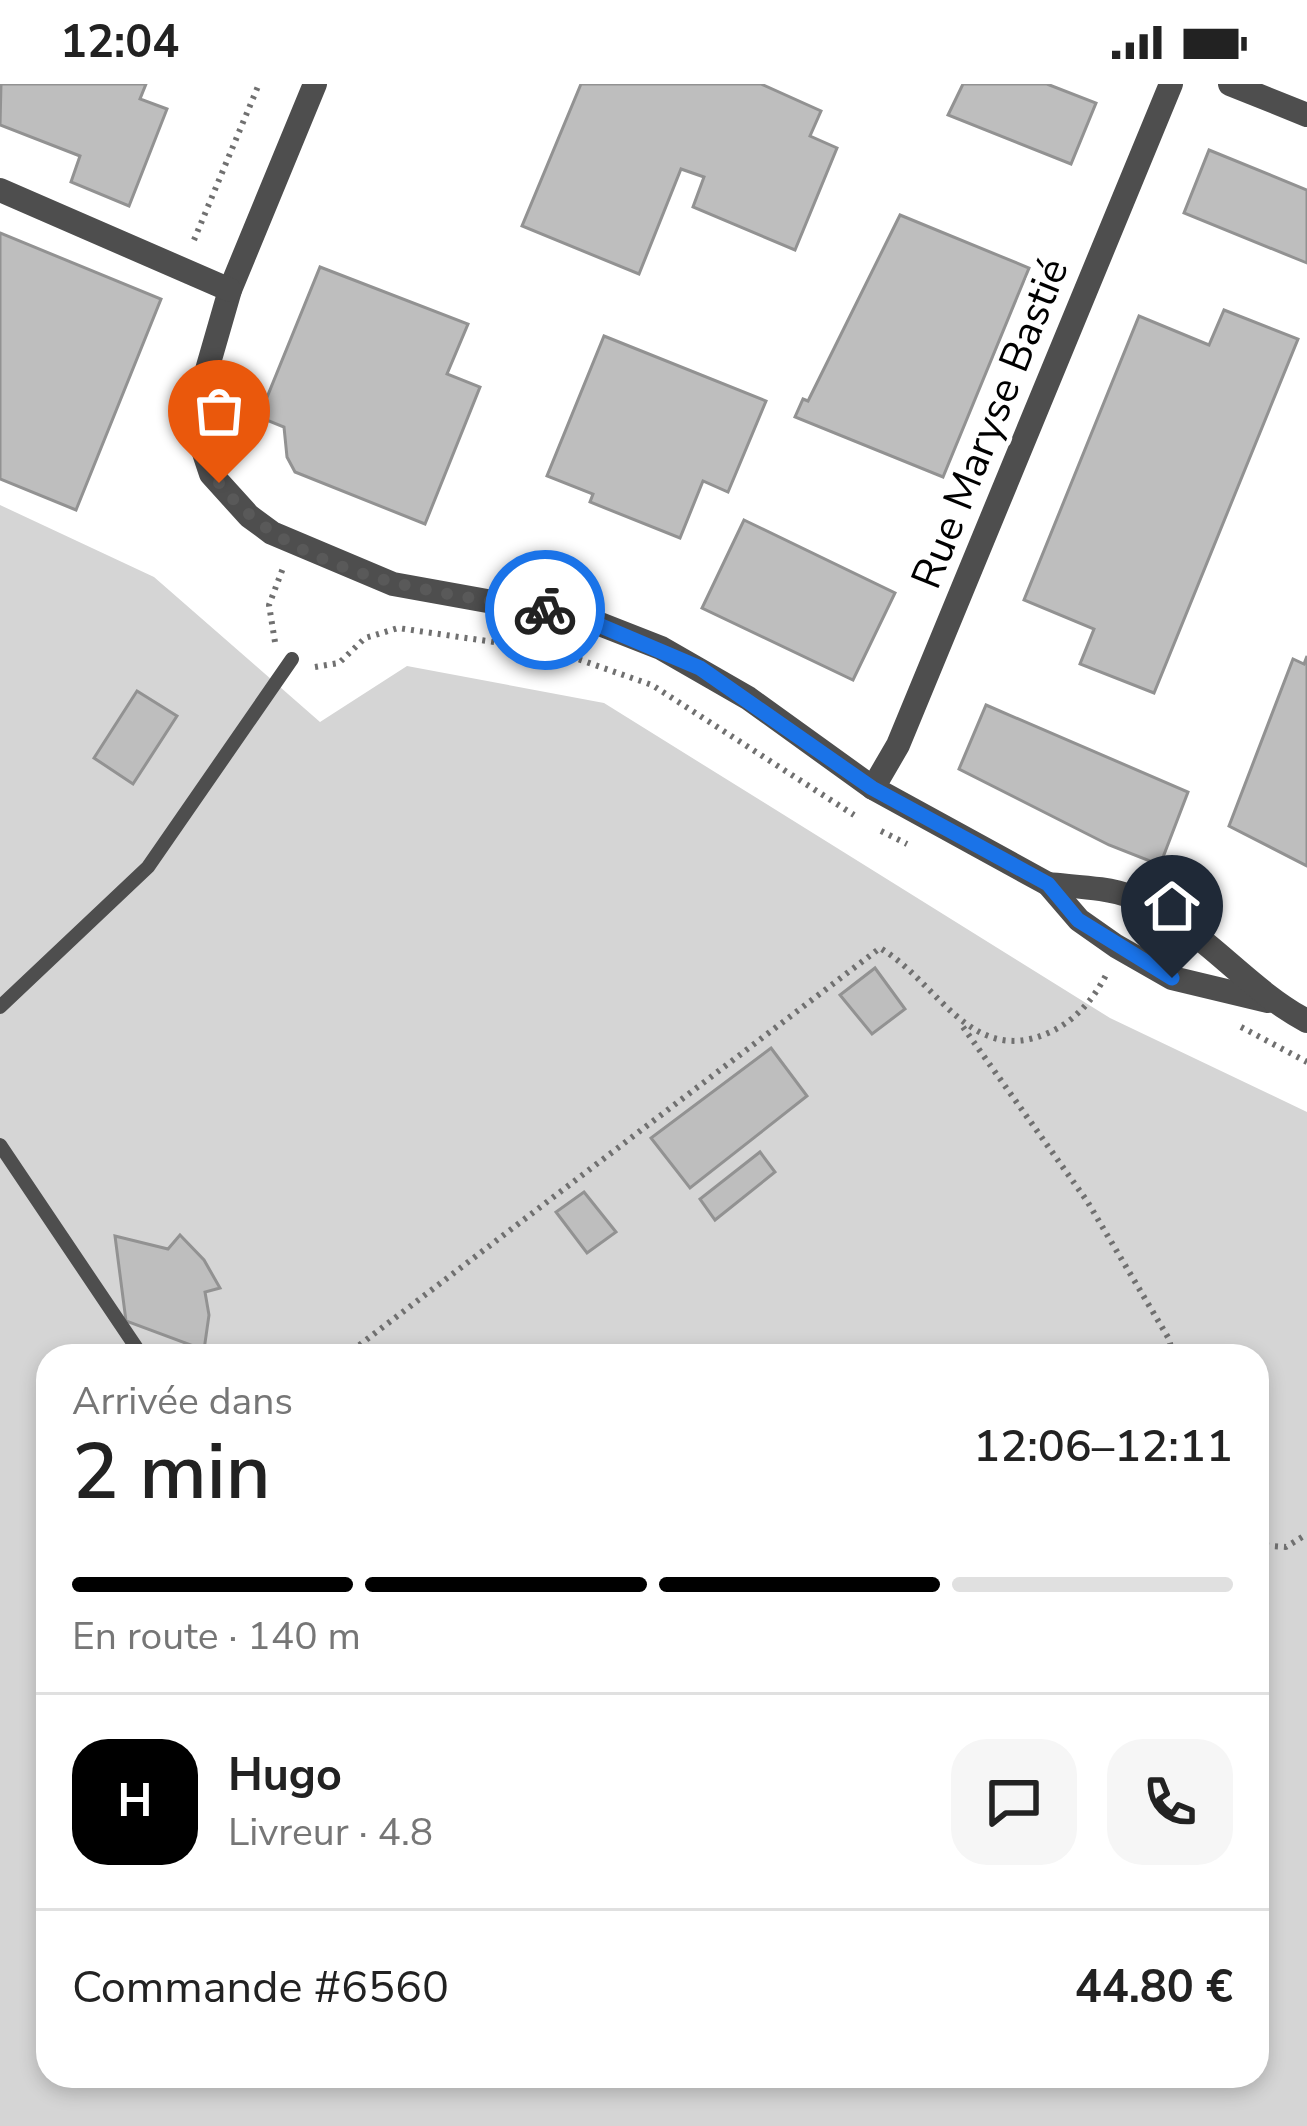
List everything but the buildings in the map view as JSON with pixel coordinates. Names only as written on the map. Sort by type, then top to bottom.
[{"type":"street","points":[[315,84],[230,290],[202,382],[202,447],[211,474],[232,499],[260,524],[294,543],[409,589],[587,620],[662,648],[748,698],[872,788],[1048,884],[1133,897],[1194,934],[1268,1001],[1307,1022]]},
{"type":"street","name":"Rue Maryse Bastié","points":[[872,788],[898,745],[1171,84]]},
{"type":"street","points":[[1230,84],[1307,115]]},
{"type":"street","points":[[0,190],[230,290]]},
{"type":"street","points":[[1048,884],[1078,920],[1172,978],[1268,1001]]},
{"type":"lane","points":[[0,1007],[148,867],[292,658]]},
{"type":"lane","points":[[0,1145],[134,1344]]},
{"type":"path","points":[[183,266],[259,84]]},
{"type":"path","points":[[294,543],[269,605],[276,642],[292,658],[327,668],[355,652],[365,638],[398,628],[555,651],[652,685],[857,817]]},
{"type":"path","points":[[875,827],[914,848]]},
{"type":"path","points":[[360,1344],[880,948],[908,964],[955,1018],[1087,1201],[1170,1344]]},
{"type":"path","points":[[1092,960],[1123,981]]},
{"type":"path","points":[[955,1018],[989,1041],[1039,1037],[1066,1026],[1108,971]]},
{"type":"path","points":[[1225,1018],[1307,1062]]},
{"type":"path","points":[[1269,1546],[1286,1547],[1307,1534]]},
{"type":"shaded area","points":[[0,505],[154,577],[320,722],[407,666],[604,703],[1110,1018],[1307,1112],[1307,2126],[0,2126]]},
{"type":"way so far","points":[[219,483],[249,516],[272,532],[393,584],[452,598],[545,610]]},
{"type":"route","points":[[545,610],[662,648],[700,668],[872,788],[1048,884],[1078,920],[1172,978]]}]
